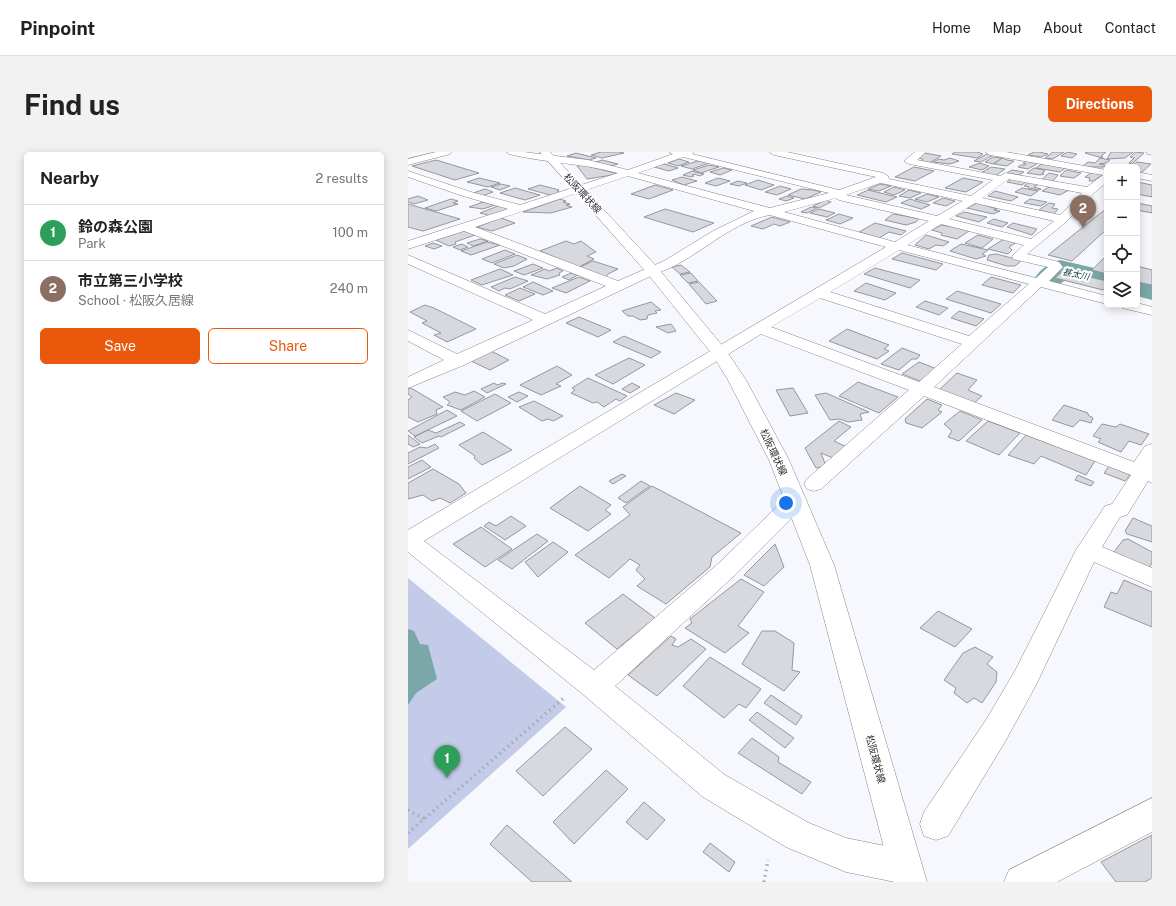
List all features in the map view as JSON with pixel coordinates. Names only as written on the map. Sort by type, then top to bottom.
[{"type":"street","points":[[408,157],[428,152]]},
{"type":"street","points":[[408,162],[447,152]]},
{"type":"street","points":[[512,152],[533,157],[549,155],[588,163],[768,212],[1104,299]]},
{"type":"street","points":[[774,152],[879,175],[884,178],[881,180]]},
{"type":"street","points":[[921,152],[909,161],[1001,179]]},
{"type":"street","points":[[990,152],[1104,174]]},
{"type":"street","points":[[408,245],[627,174],[681,153],[833,190],[843,198],[1033,243]]},
{"type":"street","name":"松阪環状線","points":[[549,155],[652,270],[719,352],[737,380],[765,431],[779,460],[822,565],[907,875]]},
{"type":"street","points":[[814,160],[827,155]]},
{"type":"street","points":[[408,174],[467,194],[520,209]]},
{"type":"street","points":[[907,875],[846,855],[792,831],[714,786],[595,687],[408,540],[897,246],[974,199],[1006,176],[1089,191]]},
{"type":"street","points":[[1140,176],[1152,178]]},
{"type":"street","points":[[814,484],[921,390],[1056,266],[1018,256],[1063,219],[1082,201],[1089,191],[1104,178]]},
{"type":"street","points":[[408,384],[652,270],[669,264],[716,234],[755,214],[838,194],[881,180],[1063,219]]},
{"type":"street","points":[[682,189],[702,182]]},
{"type":"street","points":[[705,195],[720,189]]},
{"type":"street","points":[[464,227],[619,286]]},
{"type":"street","points":[[408,259],[546,320]]},
{"type":"street","points":[[819,293],[972,342]]},
{"type":"street","points":[[1140,308],[1152,311]]},
{"type":"street","points":[[760,328],[921,390],[1146,467],[1119,510],[1113,511],[1088,550],[1026,677],[996,730],[936,824]]},
{"type":"street","points":[[408,335],[458,361]]},
{"type":"street","points":[[595,687],[727,569],[796,501]]},
{"type":"street","points":[[1088,550],[1152,578]]},
{"type":"street","points":[[1020,882],[1152,814]]},
{"type":"path","points":[[408,833],[567,695]]},
{"type":"path","points":[[408,810],[424,819]]},
{"type":"path","points":[[764,882],[768,860]]},
{"type":"shaded area","points":[[408,578],[566,707],[408,849]]},
{"type":"shaded area","points":[[408,629],[414,631],[420,644],[428,645],[437,679],[416,693],[408,705]]},
{"type":"building","points":[[601,152],[624,153],[602,158],[591,155]]},
{"type":"building","points":[[955,152],[977,152],[983,154],[977,158],[952,154]]},
{"type":"building","points":[[1034,152],[1048,154],[1041,157],[1028,155]]},
{"type":"building","points":[[1053,152],[1064,152],[1053,159],[1045,158]]},
{"type":"building","points":[[1067,152],[1077,154],[1072,158],[1061,156]]},
{"type":"building","points":[[1106,152],[1101,156],[1103,157],[1102,158],[1085,153]]},
{"type":"building","points":[[1111,152],[1133,152],[1125,158],[1107,159]]},
{"type":"building","points":[[1135,152],[1144,153],[1132,164],[1129,163],[1134,158],[1130,157]]},
{"type":"building","points":[[576,153],[596,158],[589,160],[567,156]]},
{"type":"building","points":[[925,153],[941,156],[929,163],[922,161],[923,159],[917,158]]},
{"type":"building","points":[[989,153],[995,154],[981,162],[974,161]]},
{"type":"building","points":[[993,157],[1002,158],[993,164],[985,162]]},
{"type":"building","points":[[950,158],[959,161],[950,164],[933,162],[939,159],[944,160]]},
{"type":"building","points":[[1002,158],[1014,161],[1007,166],[994,164]]},
{"type":"building","points":[[1100,158],[1110,160],[1106,163],[1099,164],[1104,165],[1104,167],[1082,167],[1088,162],[1095,163]]},
{"type":"building","points":[[679,159],[689,162],[678,166],[668,163]]},
{"type":"building","points":[[436,160],[479,173],[455,180],[412,166]]},
{"type":"building","points":[[602,160],[618,164],[610,166],[596,162]]},
{"type":"building","points":[[1028,160],[1040,162],[1028,169],[1018,167],[1025,165],[1026,164],[1023,163]]},
{"type":"building","points":[[698,161],[709,163],[692,169],[681,166]]},
{"type":"building","points":[[1137,162],[1151,164],[1140,173],[1140,164],[1135,164]]},
{"type":"building","points":[[980,163],[989,166],[982,170],[969,167]]},
{"type":"building","points":[[1043,163],[1067,167],[1060,172],[1036,168]]},
{"type":"building","points":[[663,164],[678,168],[669,171],[654,167]]},
{"type":"building","points":[[584,165],[618,174],[587,179],[577,166]]},
{"type":"building","points":[[709,165],[719,167],[701,173],[693,170]]},
{"type":"building","points":[[914,167],[934,171],[915,181],[895,177]]},
{"type":"building","points":[[991,167],[1005,169],[995,176],[981,173]]},
{"type":"building","points":[[723,168],[732,170],[720,175],[710,172]]},
{"type":"building","points":[[1034,168],[1044,170],[1045,171],[1042,173],[1044,174],[1040,175],[1027,173]]},
{"type":"building","points":[[1012,170],[1024,172],[1019,175],[1007,173]]},
{"type":"building","points":[[1066,170],[1081,173],[1074,178],[1060,176]]},
{"type":"building","points":[[692,171],[704,174],[700,176],[694,174],[692,175],[694,176],[691,177],[683,175]]},
{"type":"building","points":[[1092,172],[1104,174],[1093,181],[1089,181],[1090,178],[1085,177]]},
{"type":"building","points":[[1049,173],[1058,175],[1051,183],[1040,181]]},
{"type":"building","points":[[682,177],[697,181],[684,185],[672,180]]},
{"type":"building","points":[[479,178],[500,183],[488,187],[467,182]]},
{"type":"building","points":[[718,178],[730,181],[716,186],[705,183]]},
{"type":"building","points":[[963,178],[983,182],[966,192],[945,188]]},
{"type":"building","points":[[1012,179],[1027,181],[1022,185],[1007,182]]},
{"type":"building","points":[[758,180],[774,185],[761,190],[745,185]]},
{"type":"building","points":[[738,181],[747,183],[739,186],[730,184]]},
{"type":"building","points":[[1029,182],[1039,184],[1034,187],[1041,189],[1039,190],[1024,186]]},
{"type":"building","points":[[1140,183],[1152,185],[1152,197],[1140,195]]},
{"type":"building","points":[[501,184],[510,186],[500,190],[491,187]]},
{"type":"building","points":[[880,184],[891,186],[879,191],[868,189]]},
{"type":"building","points":[[540,185],[559,190],[557,191],[561,193],[550,195],[528,189]]},
{"type":"building","points":[[655,185],[673,190],[649,199],[631,194]]},
{"type":"building","points":[[780,186],[791,189],[777,195],[765,192]]},
{"type":"building","points":[[1051,186],[1073,190],[1067,191],[1060,195],[1042,191]]},
{"type":"building","points":[[894,187],[905,190],[894,195],[884,192]]},
{"type":"building","points":[[515,188],[540,195],[525,200],[500,193]]},
{"type":"building","points":[[1022,188],[1038,191],[1031,196],[1015,192]]},
{"type":"building","points":[[485,189],[493,192],[482,196],[473,193]]},
{"type":"building","points":[[801,189],[821,192],[805,199],[788,195]]},
{"type":"building","points":[[868,190],[897,197],[886,202],[857,195]]},
{"type":"building","points":[[909,190],[921,193],[910,198],[899,196]]},
{"type":"building","points":[[995,191],[1018,197],[1011,201],[988,196]]},
{"type":"building","points":[[927,194],[939,197],[927,202],[915,199]]},
{"type":"building","points":[[418,196],[428,200],[414,204],[408,202],[408,199]]},
{"type":"building","points":[[787,196],[794,198],[786,201],[779,199]]},
{"type":"building","points":[[943,198],[955,201],[946,206],[933,203]]},
{"type":"building","points":[[451,199],[458,201],[453,203],[458,204],[436,211],[425,208]]},
{"type":"building","points":[[560,199],[566,201],[563,202],[570,204],[566,205],[572,207],[551,213],[523,212]]},
{"type":"building","points":[[910,199],[930,205],[921,209],[901,203]]},
{"type":"building","points":[[1030,199],[1047,202],[1041,206],[1024,203]]},
{"type":"building","points":[[825,200],[831,202],[819,208],[813,206]]},
{"type":"building","points":[[483,202],[495,205],[483,209],[469,207]]},
{"type":"building","points":[[977,203],[1000,211],[993,214],[967,208]]},
{"type":"building","points":[[1049,203],[1055,204],[1052,208],[1058,209],[1054,214],[1039,210]]},
{"type":"building","points":[[408,204],[460,219],[423,231],[408,227]]},
{"type":"building","points":[[1140,204],[1152,206],[1152,213],[1140,211]]},
{"type":"building","points":[[498,206],[511,209],[491,216],[480,213]]},
{"type":"building","points":[[811,207],[817,208],[807,213],[801,212]]},
{"type":"building","points":[[665,209],[714,223],[693,232],[644,217]]},
{"type":"building","points":[[819,209],[835,213],[827,217],[810,213]]},
{"type":"building","points":[[1104,210],[1104,232],[1072,261],[1048,255]]},
{"type":"building","points":[[964,212],[987,217],[979,222],[956,216]]},
{"type":"building","points":[[839,214],[853,218],[840,224],[826,220]]},
{"type":"building","points":[[893,214],[919,219],[916,222],[906,225],[885,220]]},
{"type":"building","points":[[772,217],[790,222],[780,226],[774,224],[763,229],[751,226]]},
{"type":"building","points":[[501,218],[515,223],[492,231],[477,227]]},
{"type":"building","points":[[994,219],[1008,223],[1002,227],[987,223]]},
{"type":"building","points":[[875,223],[906,231],[901,235],[889,232],[879,238],[859,232]]},
{"type":"building","points":[[1013,223],[1037,229],[1032,235],[1007,227]]},
{"type":"building","points":[[941,225],[969,231],[957,239],[941,235],[942,233],[932,230]]},
{"type":"building","points":[[464,231],[475,235],[455,242],[456,244],[449,246],[436,240]]},
{"type":"building","points":[[926,235],[949,242],[943,246],[936,245],[929,249],[915,245]]},
{"type":"building","points":[[978,235],[993,239],[982,248],[965,243]]},
{"type":"building","points":[[480,239],[488,241],[473,246],[467,243]]},
{"type":"building","points":[[1004,239],[1017,242],[1009,247],[1012,250],[1008,254],[988,249]]},
{"type":"building","points":[[566,241],[574,244],[581,241],[596,252],[587,256],[594,259],[579,267],[540,251]]},
{"type":"building","points":[[487,242],[500,245],[471,255],[461,251]]},
{"type":"building","points":[[433,243],[442,246],[434,249],[425,246]]},
{"type":"building","points":[[462,244],[468,247],[460,250],[453,247]]},
{"type":"building","points":[[961,244],[988,250],[982,254],[986,256],[976,259],[950,251]]},
{"type":"building","points":[[505,250],[515,254],[492,263],[482,259]]},
{"type":"building","points":[[902,253],[943,264],[936,270],[892,259]]},
{"type":"building","points":[[996,254],[1020,260],[1020,262],[1015,266],[1007,266],[987,260],[989,255]]},
{"type":"building","points":[[517,255],[527,259],[514,266],[504,268],[494,264]]},
{"type":"building","points":[[1104,258],[1104,273],[1092,270]]},
{"type":"building","points":[[593,261],[618,269],[608,274],[606,277],[580,267]]},
{"type":"building","points":[[533,264],[543,268],[524,275],[514,271]]},
{"type":"building","points":[[681,265],[690,272],[680,274],[672,267]]},
{"type":"building","points":[[1140,267],[1152,270],[1152,285],[1140,283]]},
{"type":"building","points":[[557,268],[563,271],[559,273],[560,275],[547,279],[531,275],[545,269],[549,271]]},
{"type":"building","points":[[875,268],[920,280],[910,288],[864,274]]},
{"type":"building","points":[[500,269],[513,275],[482,285],[471,280]]},
{"type":"building","points":[[1063,271],[1104,280],[1104,289],[1103,290],[1055,278]]},
{"type":"building","points":[[571,273],[578,275],[569,280],[562,277]]},
{"type":"building","points":[[691,273],[698,281],[688,283],[680,275]]},
{"type":"building","points":[[515,277],[528,281],[510,289],[505,288],[499,291],[491,287]]},
{"type":"building","points":[[579,277],[590,281],[566,293],[552,288]]},
{"type":"building","points":[[991,277],[1021,285],[1013,293],[982,285]]},
{"type":"building","points":[[533,282],[553,291],[543,295],[523,287]]},
{"type":"building","points":[[699,282],[717,301],[706,304],[689,284]]},
{"type":"building","points":[[866,283],[896,293],[885,300],[854,291]]},
{"type":"building","points":[[520,288],[535,294],[519,301],[505,295]]},
{"type":"building","points":[[957,291],[1001,304],[991,313],[946,299]]},
{"type":"building","points":[[925,301],[948,308],[939,315],[916,307]]},
{"type":"building","points":[[651,302],[661,310],[655,311],[657,313],[648,315],[647,319],[640,320],[633,316],[628,316],[622,311]]},
{"type":"building","points":[[425,305],[476,329],[447,342],[434,335],[441,333],[422,323],[427,321],[410,312]]},
{"type":"building","points":[[959,311],[984,319],[976,326],[951,318]]},
{"type":"building","points":[[579,317],[611,330],[598,337],[566,323]]},
{"type":"building","points":[[671,324],[676,331],[668,333],[656,327]]},
{"type":"building","points":[[847,329],[889,345],[884,349],[889,351],[877,359],[829,341]]},
{"type":"building","points":[[624,336],[661,352],[651,358],[613,342]]},
{"type":"building","points":[[902,348],[920,355],[917,359],[912,359],[899,370],[881,364]]},
{"type":"building","points":[[489,350],[509,360],[490,370],[469,360]]},
{"type":"building","points":[[629,358],[645,365],[613,384],[595,375]]},
{"type":"building","points":[[919,362],[937,369],[920,381],[902,374]]},
{"type":"building","points":[[557,366],[572,375],[556,384],[561,386],[541,395],[520,385]]},
{"type":"building","points":[[957,373],[977,380],[968,390],[982,396],[974,403],[939,390]]},
{"type":"building","points":[[588,378],[627,396],[620,401],[616,399],[604,407],[597,402],[593,403],[571,393],[575,390],[572,388]]},
{"type":"building","points":[[858,382],[898,397],[879,413],[839,396]]},
{"type":"building","points":[[494,383],[497,385],[503,383],[506,384],[487,393],[481,389]]},
{"type":"building","points":[[632,383],[640,387],[630,393],[622,389]]},
{"type":"building","points":[[411,388],[443,407],[436,410],[437,414],[418,422],[408,417],[408,400],[412,397],[408,394],[408,389]]},
{"type":"building","points":[[793,388],[808,413],[790,416],[776,390]]},
{"type":"building","points":[[474,391],[485,397],[461,410],[447,405],[450,402],[443,397],[455,392],[465,395]]},
{"type":"building","points":[[519,392],[528,396],[517,402],[508,397]]},
{"type":"building","points":[[676,393],[695,400],[674,414],[654,405]]},
{"type":"building","points":[[826,393],[869,412],[860,414],[862,420],[848,422],[840,419],[830,420],[815,395]]},
{"type":"building","points":[[495,394],[511,403],[477,421],[461,411]]},
{"type":"building","points":[[927,399],[942,405],[938,410],[942,412],[922,428],[906,423],[905,419]]},
{"type":"building","points":[[534,401],[563,416],[553,421],[548,419],[542,421],[519,407]]},
{"type":"building","points":[[1064,405],[1088,413],[1088,415],[1093,418],[1091,423],[1080,420],[1073,427],[1052,420]]},
{"type":"building","points":[[447,410],[457,416],[415,436],[408,431]]},
{"type":"building","points":[[960,411],[982,420],[959,441],[948,437],[952,431],[944,424]]},
{"type":"building","points":[[839,421],[851,427],[834,441],[847,447],[833,458],[821,453],[826,466],[816,468],[805,448]]},
{"type":"building","points":[[988,421],[1020,433],[999,455],[966,441]]},
{"type":"building","points":[[460,422],[465,425],[441,437],[439,436],[422,443],[414,437],[428,430],[436,433]]},
{"type":"building","points":[[1102,424],[1116,427],[1120,424],[1149,434],[1141,445],[1129,441],[1121,452],[1098,442],[1101,439],[1093,436]]},
{"type":"building","points":[[483,432],[512,450],[482,465],[474,458],[475,456],[459,445]]},
{"type":"building","points":[[408,435],[420,444],[413,447],[408,444]]},
{"type":"building","points":[[1026,435],[1095,461],[1086,475],[1041,456],[1034,464],[1008,455]]},
{"type":"building","points":[[435,444],[439,448],[408,464],[408,453],[420,447],[427,448]]},
{"type":"building","points":[[422,460],[431,467],[408,479],[408,467]]},
{"type":"building","points":[[1109,466],[1130,475],[1125,481],[1104,473]]},
{"type":"building","points":[[433,469],[459,484],[466,493],[450,503],[440,498],[432,501],[423,495],[408,499],[408,483]]},
{"type":"building","points":[[622,474],[626,476],[613,484],[609,481]]},
{"type":"building","points":[[1078,475],[1094,482],[1091,486],[1075,480]]},
{"type":"building","points":[[641,481],[650,486],[626,503],[618,498]]},
{"type":"building","points":[[580,486],[611,505],[605,510],[611,514],[588,531],[550,508]]},
{"type":"building","points":[[652,486],[741,533],[712,557],[710,567],[666,604],[637,586],[645,579],[636,570],[640,565],[630,559],[609,578],[575,555],[630,515],[623,507]]},
{"type":"building","points":[[511,516],[526,526],[505,540],[484,526],[489,522],[496,526]]},
{"type":"building","points":[[1133,518],[1152,526],[1152,542],[1127,534],[1125,531]]},
{"type":"building","points":[[481,527],[512,549],[485,567],[453,544]]},
{"type":"building","points":[[537,534],[548,541],[512,569],[498,560]]},
{"type":"building","points":[[1128,539],[1152,552],[1152,563],[1149,568],[1114,552],[1123,540]]},
{"type":"building","points":[[553,542],[568,552],[538,577],[525,562]]},
{"type":"building","points":[[775,544],[784,567],[764,586],[744,575]]},
{"type":"building","points":[[741,579],[764,592],[738,626],[749,633],[725,653],[685,628],[692,623],[690,619]]},
{"type":"building","points":[[1124,580],[1152,592],[1152,627],[1104,607],[1111,592],[1117,594]]},
{"type":"building","points":[[623,594],[655,618],[617,649],[585,623]]},
{"type":"building","points":[[938,611],[972,629],[955,647],[920,628]]},
{"type":"building","points":[[762,631],[775,631],[794,643],[792,670],[800,672],[784,691],[742,664]]},
{"type":"building","points":[[671,636],[676,639],[672,645],[678,647],[691,639],[706,649],[657,696],[628,675]]},
{"type":"building","points":[[975,647],[993,657],[987,664],[997,672],[996,682],[982,703],[974,698],[967,703],[954,693],[956,688],[944,680],[963,653]]},
{"type":"building","points":[[710,657],[761,689],[746,708],[739,704],[724,718],[683,686]]},
{"type":"building","points":[[771,695],[802,716],[796,725],[764,703]]},
{"type":"building","points":[[757,712],[794,738],[785,748],[749,720]]},
{"type":"building","points":[[565,727],[592,749],[543,796],[516,771]]},
{"type":"building","points":[[752,738],[779,757],[778,762],[811,782],[802,794],[738,753]]},
{"type":"building","points":[[606,770],[628,789],[574,844],[553,822]]},
{"type":"building","points":[[644,802],[665,820],[647,840],[626,822]]},
{"type":"building","points":[[507,825],[572,882],[532,882],[490,844]]},
{"type":"building","points":[[1152,835],[1152,878],[1145,882],[1116,882],[1101,862]]},
{"type":"building","points":[[710,843],[735,862],[729,872],[703,852]]},
{"type":"waterway","name":"甚太川","points":[[1048,280],[1060,269],[1104,279]]},
{"type":"waterway","name":"甚太川","points":[[1140,288],[1152,291]]},
{"type":"place","name":"市立第三小学校","points":[[1083,228]]},
{"type":"place","name":"鈴の森公園","points":[[447,778]]}]
